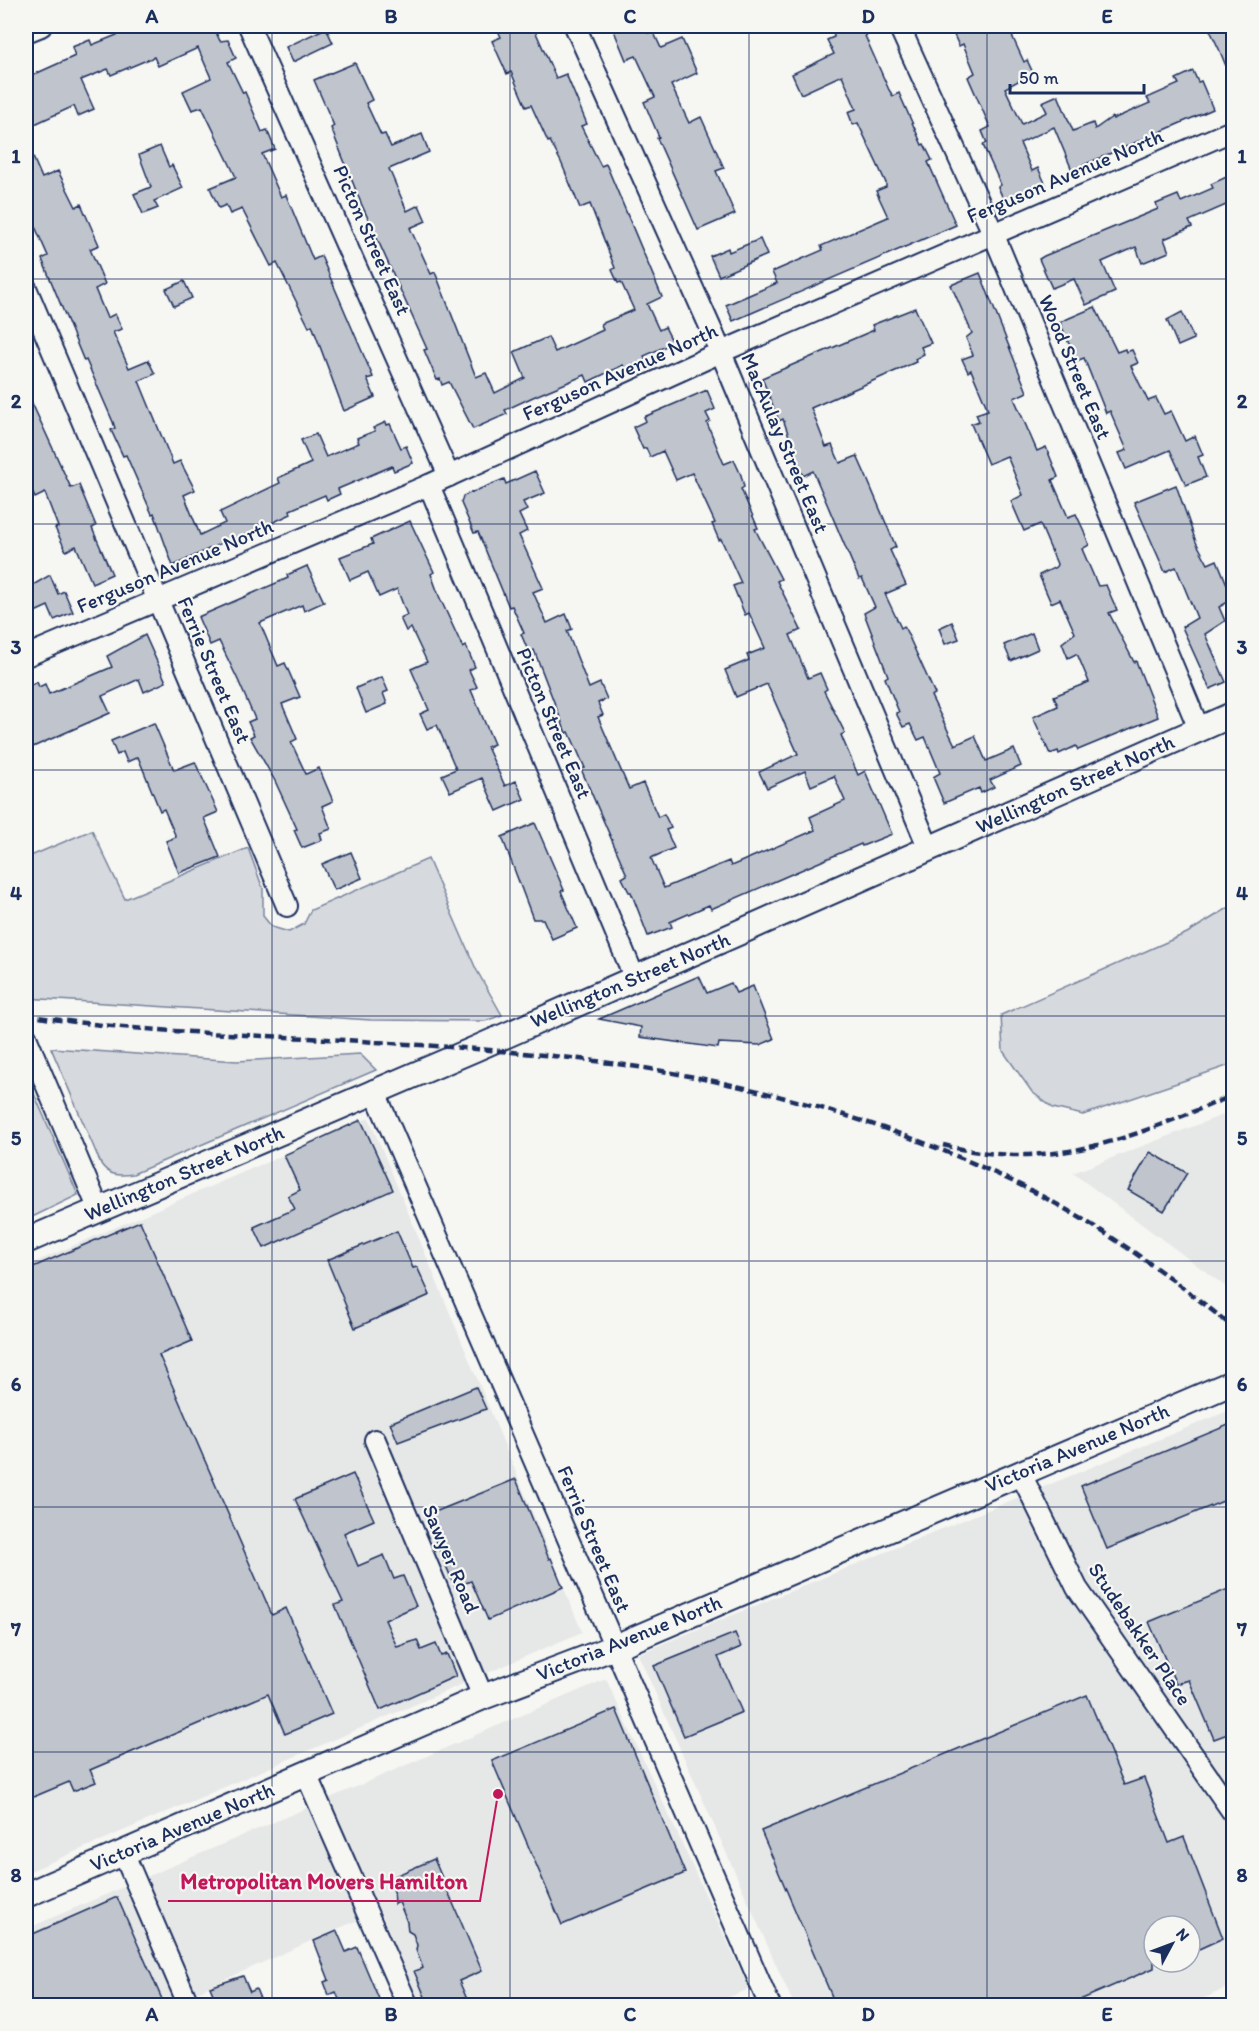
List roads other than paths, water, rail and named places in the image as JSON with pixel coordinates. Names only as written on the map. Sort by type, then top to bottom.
[{"type":"main road","name":"Wellington Street North","points":[[26,1241],[635,979],[1233,714]]},
{"type":"main road","name":"Victoria Avenue North","points":[[26,1895],[483,1697],[615,1647],[1233,1382]]},
{"type":"street","points":[[26,32],[40,26]]},
{"type":"street","name":"Picton Street East","points":[[249,26],[449,476]]},
{"type":"street","name":"MacAulay Street East","points":[[575,26],[721,352],[929,849]]},
{"type":"street","name":"Wood Street East","points":[[899,26],[993,233],[1199,729]]},
{"type":"street","name":"Ferguson Avenue North","points":[[26,656],[158,598],[429,485],[721,352],[1233,130]]},
{"type":"street","name":"Ferrie Street East","points":[[26,288],[287,906]]},
{"type":"street","name":"Picton Street East","points":[[429,485],[635,979]]},
{"type":"street","points":[[26,1037],[99,1210]]},
{"type":"street","name":"Ferrie Street East","points":[[374,1090],[770,2006]]},
{"type":"street","name":"Sawyer Road","points":[[375,1440],[483,1697]]},
{"type":"street","name":"Studebakker Place","points":[[1020,1472],[1077,1588],[1233,1814]]},
{"type":"street","points":[[306,1774],[408,2006]]},
{"type":"street","points":[[123,1852],[189,2006]]},
{"type":"railway","points":[[26,1015],[157,1030],[332,1039],[576,1059],[694,1077],[782,1097],[913,1139],[1038,1194],[1139,1256],[1234,1328]]},
{"type":"railway","points":[[943,1145],[984,1153],[1022,1155],[1058,1153],[1127,1137],[1234,1095]]},
{"type":"place","name":"Metropolitan Movers Hamilton","points":[[498,1794]]}]
